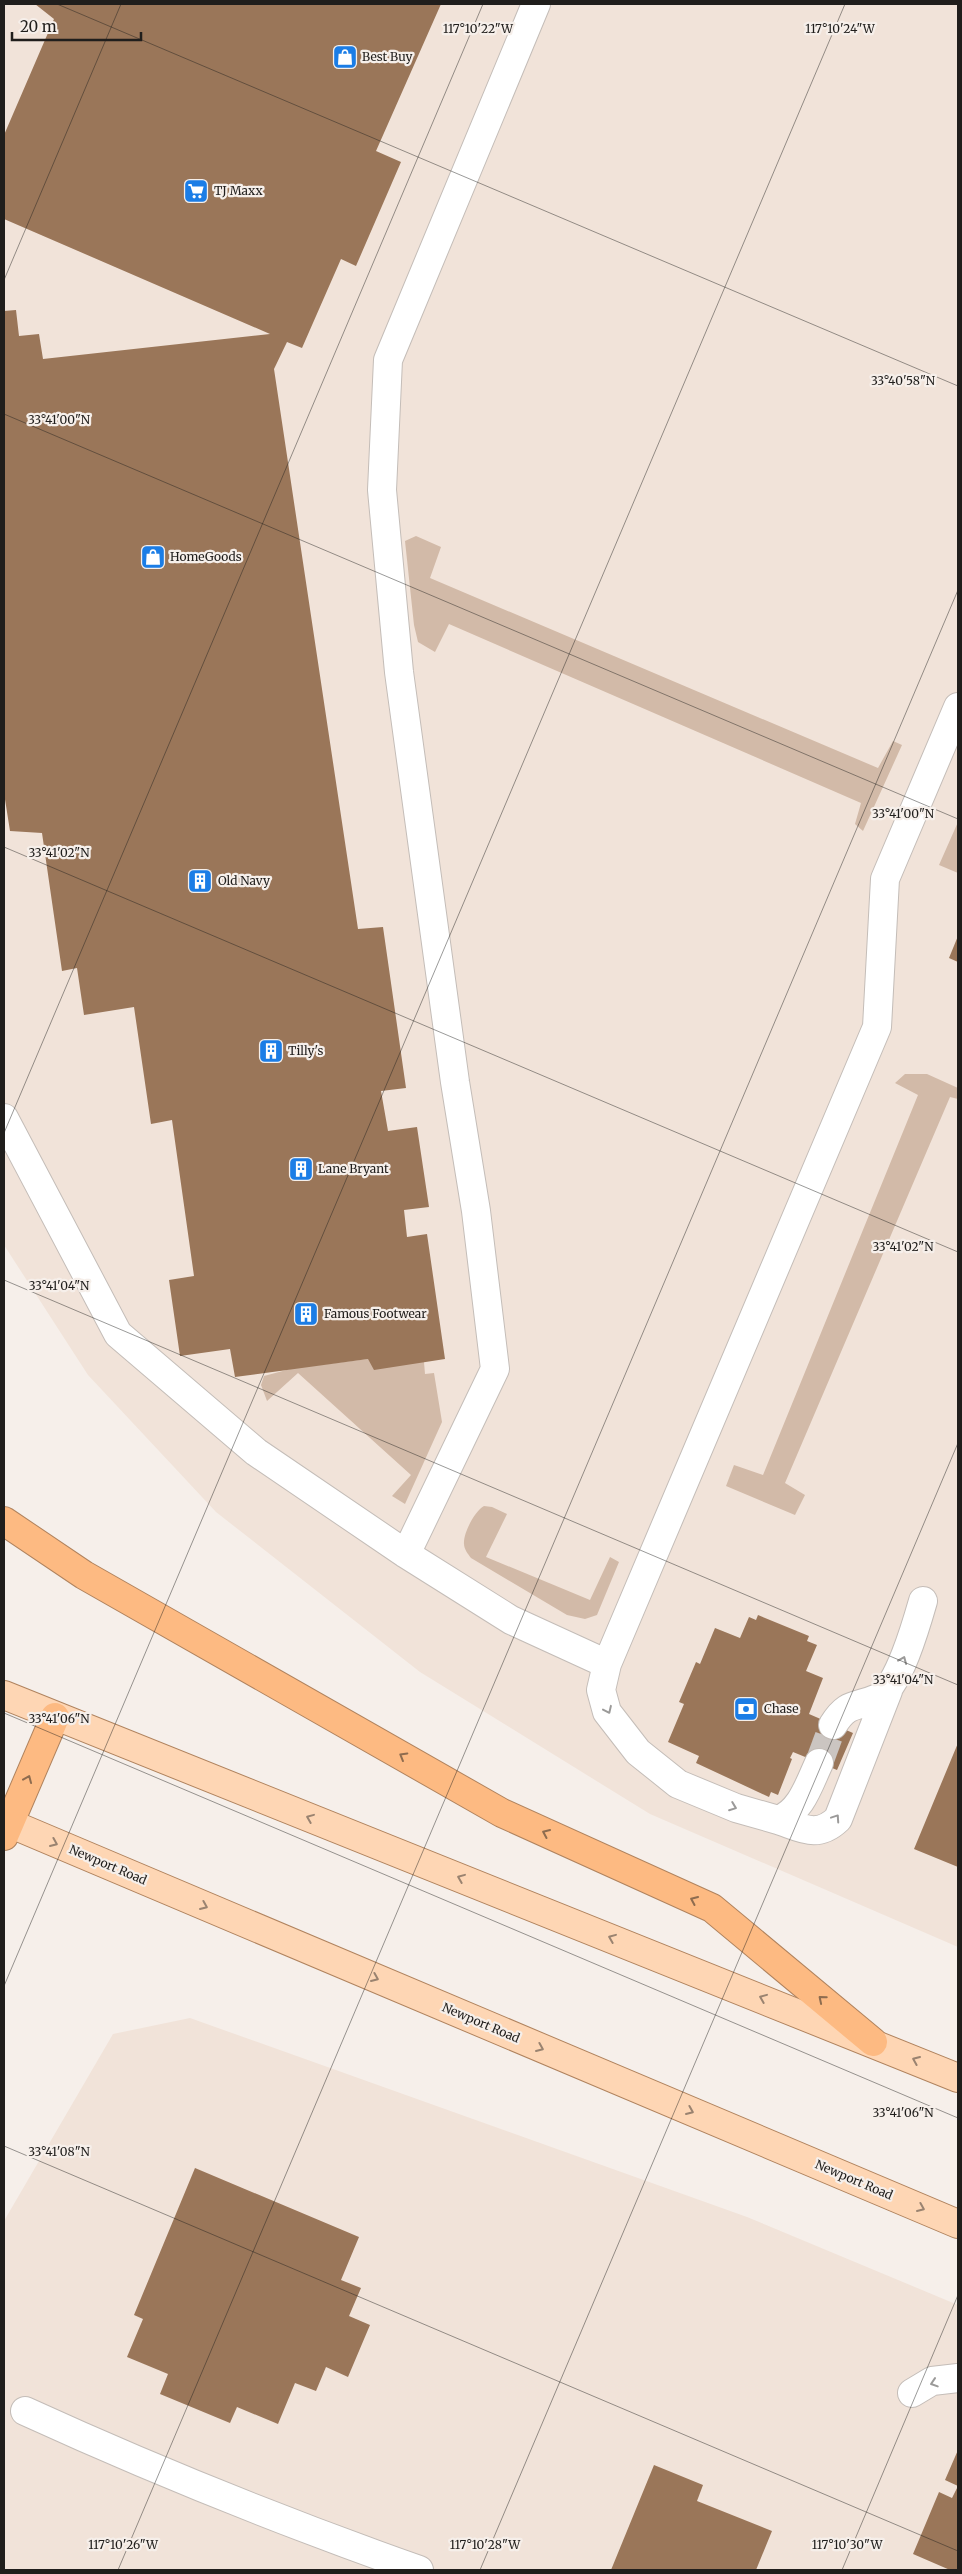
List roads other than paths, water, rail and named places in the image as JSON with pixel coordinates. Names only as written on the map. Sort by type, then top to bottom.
[{"type":"highway","points":[[4,1521],[84,1575],[502,1813],[712,1908],[873,2042]]},
{"type":"highway","points":[[6,1827],[54,1717]]},
{"type":"main road","points":[[4,1695],[54,1717],[873,2042],[958,2078]]},
{"type":"main road","name":"Newport Road","points":[[6,1827],[958,2224]]},
{"type":"lane","points":[[406,1554],[495,1369],[476,1211],[455,1082],[399,672],[382,490],[388,360],[536,4]]},
{"type":"lane","points":[[924,1601],[914,1633],[888,1691],[838,1819],[827,1830],[814,1832],[736,1808],[678,1784],[638,1752],[607,1712],[601,1690],[607,1664],[876,1027],[884,879],[952,737],[958,707]]},
{"type":"lane","points":[[4,1118],[118,1334],[256,1452],[406,1554],[511,1620],[607,1664]]},
{"type":"lane","points":[[833,1724],[841,1712],[879,1698],[888,1691]]},
{"type":"lane","points":[[778,1820],[791,1813],[801,1800],[819,1763]]},
{"type":"lane","points":[[912,2393],[932,2381],[958,2378]]},
{"type":"lane","points":[[26,2411],[95,2443],[325,2537],[420,2570]]},
{"type":"tunnel","points":[[819,1763],[833,1725]]},
{"type":"place","name":"Best Buy","points":[[345,57]]},
{"type":"place","name":"TJ Maxx","points":[[196,191]]},
{"type":"place","name":"HomeGoods","points":[[153,557]]},
{"type":"place","name":"Old Navy","points":[[200,881]]},
{"type":"place","name":"Tilly's","points":[[271,1051]]},
{"type":"place","name":"Lane Bryant","points":[[301,1169]]},
{"type":"place","name":"Famous Footwear","points":[[306,1314]]},
{"type":"place","name":"Chase","points":[[746,1709]]}]
